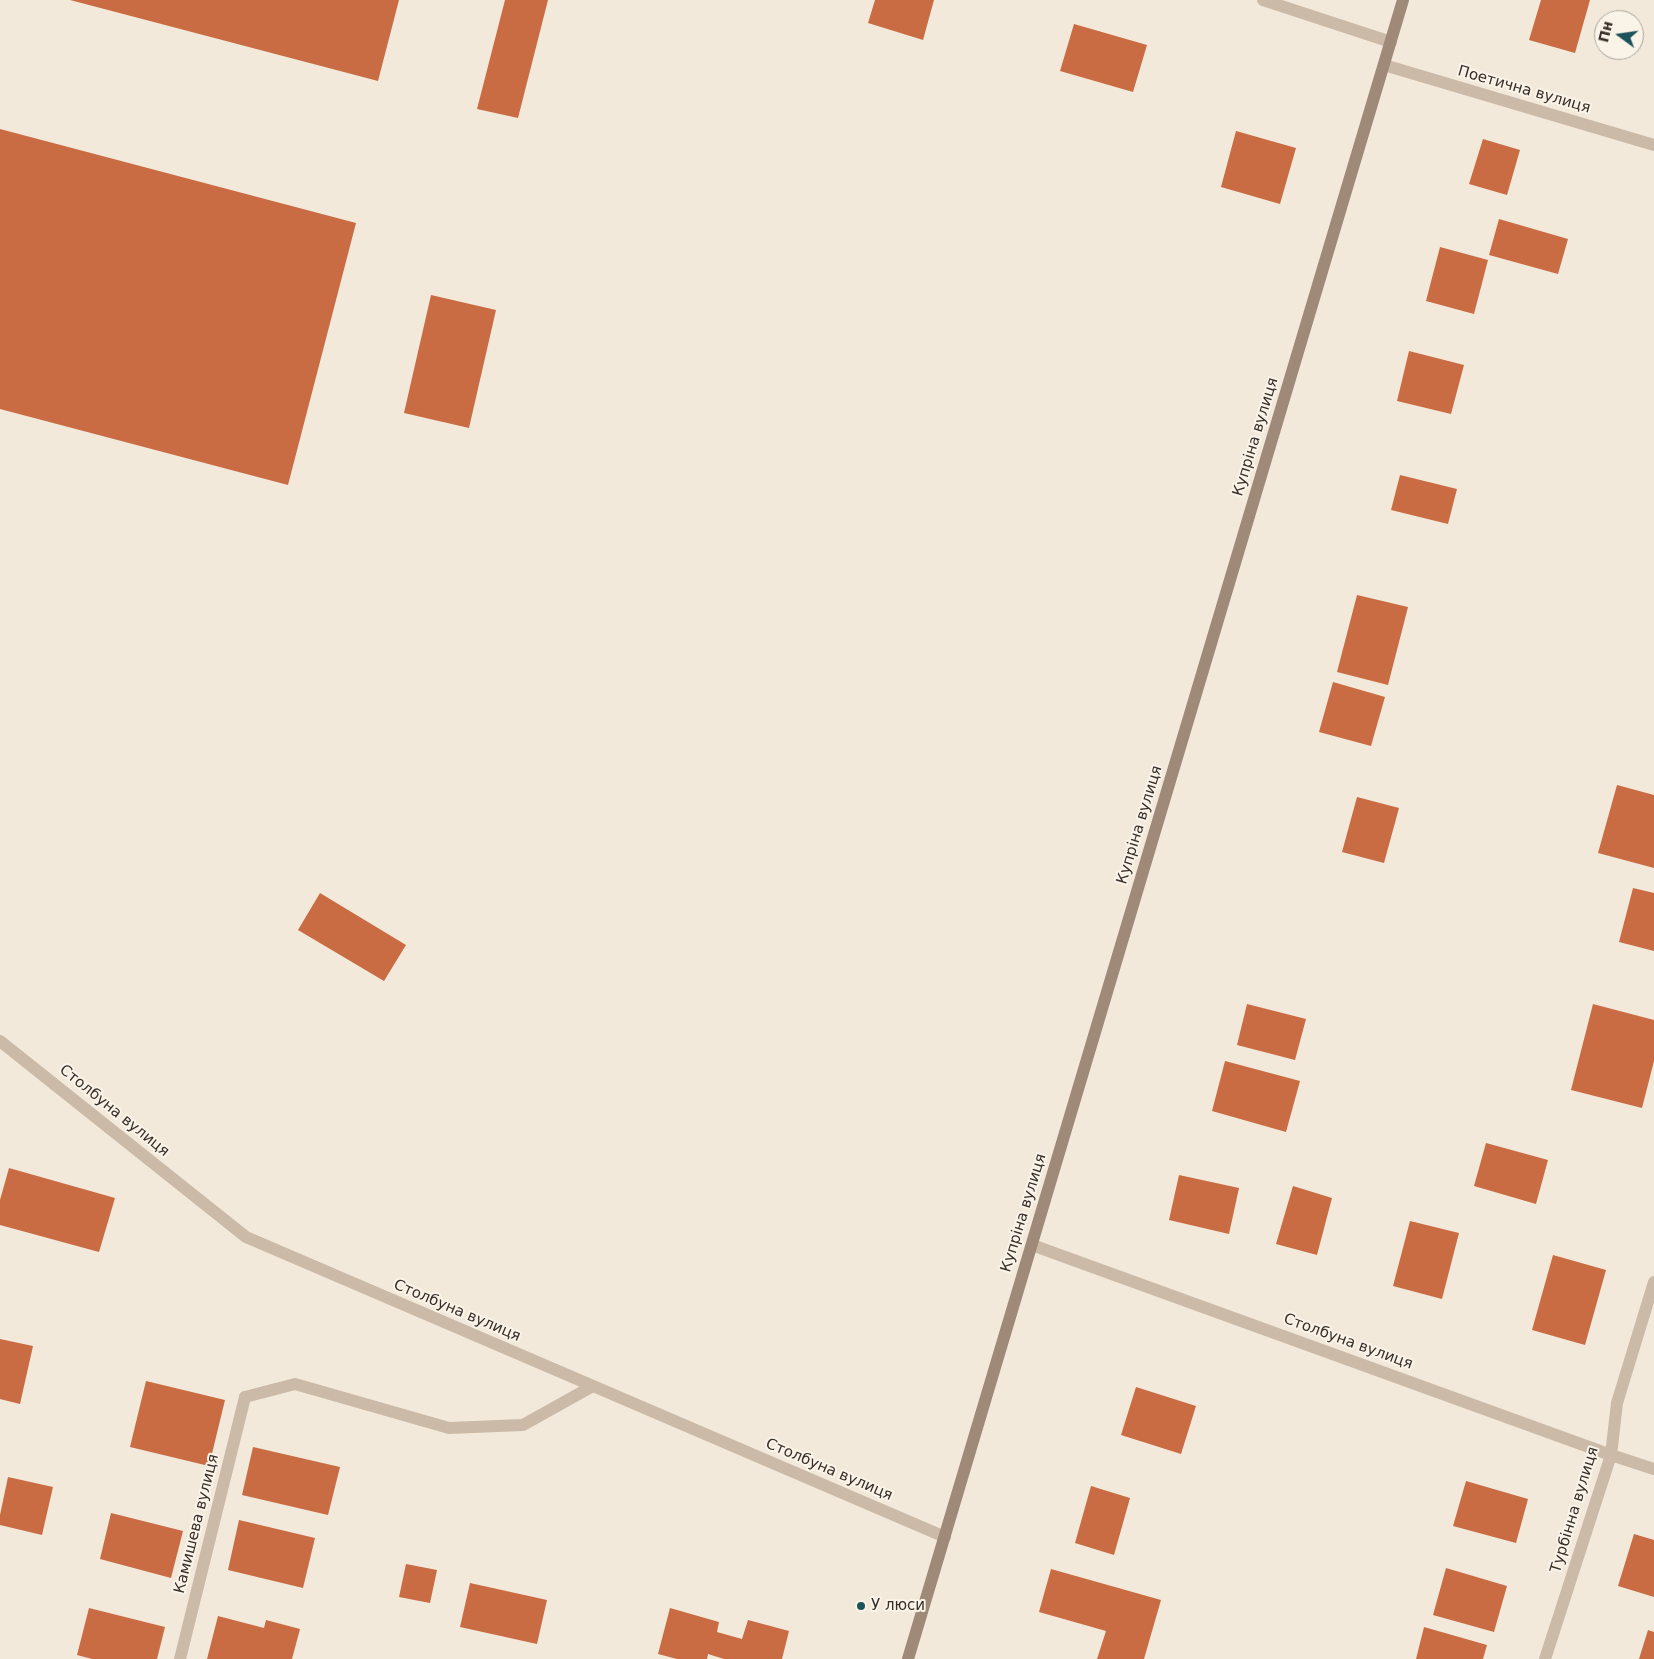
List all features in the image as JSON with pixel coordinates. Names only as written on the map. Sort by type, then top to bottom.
[{"type":"main road","name":"Купріна вулиця","points":[[908,1659],[1404,0]]},
{"type":"street","points":[[1263,0],[1391,42]]},
{"type":"street","name":"Поетична вулиця","points":[[1384,66],[1654,145]]},
{"type":"street","name":"Столбуна вулиця","points":[[0,1041],[246,1238],[945,1537]]},
{"type":"street","name":"Столбуна вулиця","points":[[1032,1244],[1654,1469]]},
{"type":"street","name":"Турбінна вулиця","points":[[1545,1659],[1611,1455],[1617,1403],[1654,1282]]},
{"type":"street","name":"Камишева вулиця","points":[[180,1659],[245,1397],[295,1384],[449,1428],[523,1425],[591,1387]]},
{"type":"building","points":[[70,0],[399,0],[378,81]]},
{"type":"building","points":[[505,0],[548,0],[518,118],[477,109]]},
{"type":"building","points":[[875,0],[934,0],[923,40],[868,23]]},
{"type":"building","points":[[1541,0],[1590,0],[1575,53],[1529,40]]},
{"type":"building","points":[[1074,24],[1147,45],[1133,92],[1060,71]]},
{"type":"building","points":[[0,129],[356,223],[288,485],[0,409]]},
{"type":"building","points":[[1236,131],[1296,148],[1280,204],[1221,187]]},
{"type":"building","points":[[1483,139],[1520,150],[1507,195],[1469,184]]},
{"type":"building","points":[[1499,219],[1568,239],[1558,274],[1489,255]]},
{"type":"building","points":[[1440,247],[1488,260],[1474,314],[1426,301]]},
{"type":"building","points":[[431,295],[496,310],[469,428],[404,413]]},
{"type":"building","points":[[1409,351],[1464,365],[1451,414],[1397,401]]},
{"type":"building","points":[[1400,475],[1457,489],[1448,524],[1391,510]]},
{"type":"building","points":[[1357,595],[1408,607],[1388,685],[1337,672]]},
{"type":"building","points":[[1333,682],[1385,697],[1371,746],[1319,732]]},
{"type":"building","points":[[1617,785],[1654,795],[1654,868],[1598,853]]},
{"type":"building","points":[[1357,797],[1399,808],[1384,863],[1342,852]]},
{"type":"building","points":[[1633,888],[1654,893],[1654,951],[1619,942]]},
{"type":"building","points":[[320,893],[406,945],[384,981],[298,930]]},
{"type":"building","points":[[1247,1004],[1306,1019],[1295,1060],[1237,1045]]},
{"type":"building","points":[[1593,1004],[1654,1020],[1654,1061],[1642,1108],[1571,1090]]},
{"type":"building","points":[[1225,1061],[1300,1081],[1286,1132],[1212,1111]]},
{"type":"building","points":[[1486,1143],[1548,1160],[1536,1204],[1474,1186]]},
{"type":"building","points":[[9,1168],[115,1198],[99,1252],[0,1225],[0,1200]]},
{"type":"building","points":[[1179,1175],[1239,1188],[1229,1234],[1169,1220]]},
{"type":"building","points":[[1293,1186],[1332,1198],[1317,1255],[1276,1244]]},
{"type":"building","points":[[1410,1221],[1459,1233],[1442,1299],[1393,1286]]},
{"type":"building","points":[[1553,1255],[1606,1270],[1585,1345],[1532,1330]]},
{"type":"building","points":[[0,1339],[33,1346],[20,1404],[0,1399]]},
{"type":"building","points":[[146,1381],[225,1400],[209,1466],[130,1447]]},
{"type":"building","points":[[1136,1387],[1196,1406],[1181,1454],[1121,1435]]},
{"type":"building","points":[[253,1447],[340,1467],[328,1515],[242,1495]]},
{"type":"building","points":[[8,1477],[53,1487],[42,1535],[0,1525],[0,1515]]},
{"type":"building","points":[[1466,1481],[1528,1499],[1516,1543],[1453,1526]]},
{"type":"building","points":[[1091,1486],[1130,1498],[1114,1555],[1075,1543]]},
{"type":"building","points":[[111,1513],[183,1531],[171,1578],[100,1559]]},
{"type":"building","points":[[239,1520],[315,1538],[303,1588],[228,1570]]},
{"type":"building","points":[[1634,1534],[1654,1540],[1654,1597],[1618,1586]]},
{"type":"building","points":[[406,1564],[437,1570],[430,1603],[399,1597]]},
{"type":"building","points":[[1446,1568],[1507,1586],[1494,1632],[1433,1615]]},
{"type":"building","points":[[1051,1569],[1161,1600],[1144,1659],[1097,1659],[1106,1631],[1039,1612]]},
{"type":"building","points":[[470,1583],[547,1600],[537,1644],[460,1627]]},
{"type":"building","points":[[89,1608],[165,1627],[157,1659],[92,1659],[77,1655]]},
{"type":"building","points":[[670,1608],[719,1622],[717,1632],[742,1639],[748,1620],[789,1631],[782,1659],[724,1659],[708,1654],[707,1659],[677,1659],[658,1654]]},
{"type":"building","points":[[218,1616],[264,1628],[266,1620],[300,1629],[292,1659],[207,1659]]},
{"type":"building","points":[[1424,1627],[1487,1645],[1483,1659],[1416,1659]]},
{"type":"building","points":[[1648,1630],[1654,1632],[1654,1659],[1639,1659]]},
{"type":"place","name":"У люси","points":[[861,1606]]}]
